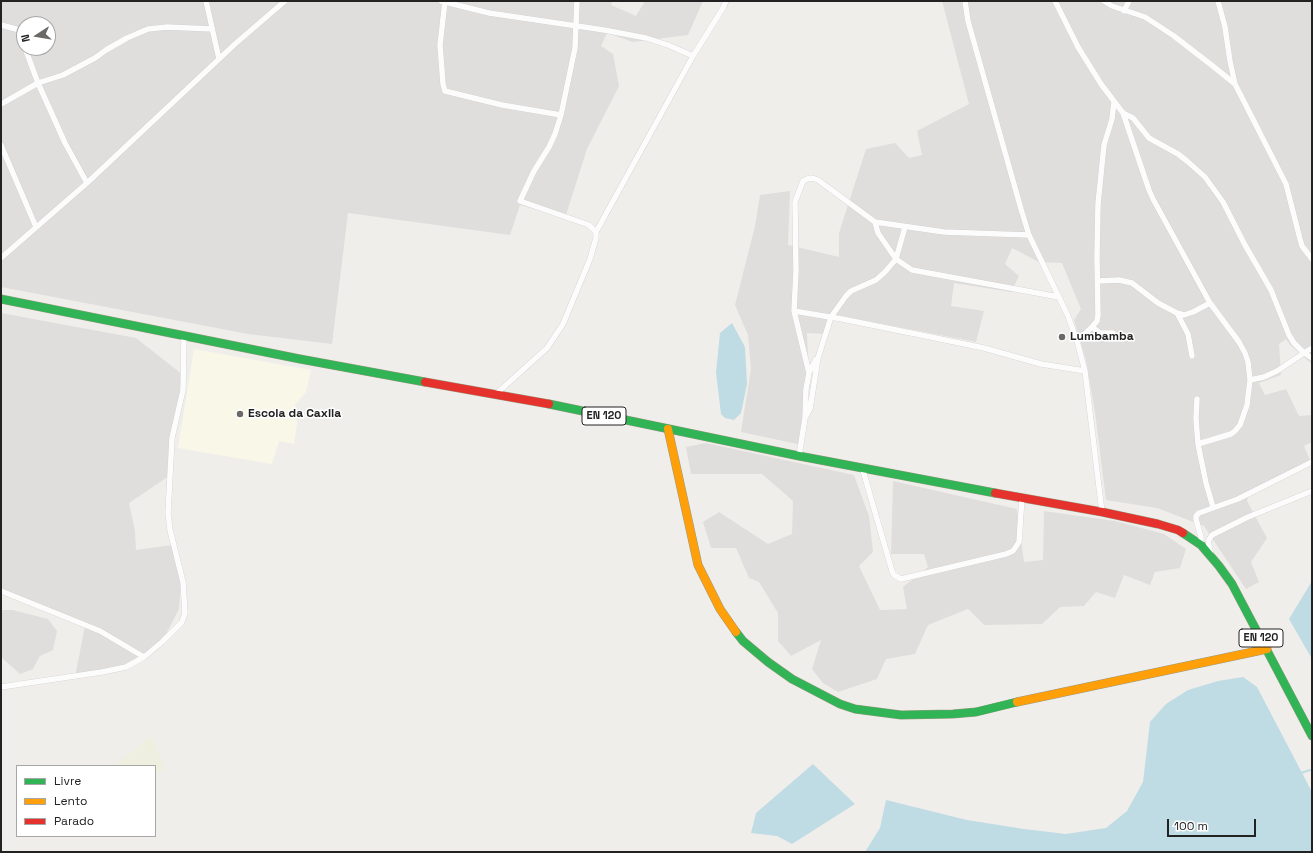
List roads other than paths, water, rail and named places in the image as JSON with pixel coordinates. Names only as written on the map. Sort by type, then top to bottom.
[{"type":"main road","name":"EN 120","points":[[1,299],[300,359],[496,394],[799,456],[1102,512],[1158,524],[1178,530],[1201,546],[1212,557],[1232,584],[1312,736]]},
{"type":"main road","points":[[668,429],[698,565],[720,609],[743,641],[768,662],[792,679],[840,704],[855,709],[901,715],[976,712],[1057,693],[1267,649]]},
{"type":"street","points":[[206,1],[219,59]]},
{"type":"street","points":[[1,258],[87,183],[219,59],[285,1]]},
{"type":"street","points":[[561,115],[502,105],[445,91],[443,84],[440,45],[444,1],[489,13],[646,38],[693,56]]},
{"type":"street","points":[[577,1],[575,48],[561,115],[550,147],[534,171],[520,201],[589,226],[596,232]]},
{"type":"street","points":[[496,394],[547,348],[563,324],[590,259],[596,238],[596,232],[693,56],[726,1]]},
{"type":"street","points":[[965,1],[968,21],[1029,234],[1059,297],[1077,341],[1085,371],[1102,512]]},
{"type":"street","points":[[1055,1],[1078,47],[1101,84],[1123,113],[1149,190],[1210,303],[1234,334],[1245,353],[1250,380],[1247,405],[1240,425],[1236,431],[1198,444]]},
{"type":"street","points":[[1104,1],[1124,11],[1145,18],[1174,36],[1235,84]]},
{"type":"street","points":[[1124,11],[1129,1]]},
{"type":"street","points":[[1218,1],[1225,27],[1235,84],[1286,184],[1302,246],[1312,259]]},
{"type":"street","points":[[1,26],[16,29]]},
{"type":"street","points":[[1,104],[38,83],[63,76],[127,38],[148,29],[168,27],[212,29]]},
{"type":"street","points":[[28,56],[38,83],[65,143],[87,183]]},
{"type":"street","points":[[1077,341],[1092,327],[1098,315],[1098,204],[1104,145],[1112,119],[1114,102]]},
{"type":"street","points":[[1123,113],[1133,118],[1149,138],[1178,154],[1205,177],[1224,202],[1245,245],[1266,279],[1288,335],[1304,353],[1312,358]]},
{"type":"street","points":[[1,145],[36,227]]},
{"type":"street","points":[[809,373],[794,311],[796,271],[795,208],[797,195],[803,181],[812,178],[818,180],[875,222],[944,232],[1029,234]]},
{"type":"street","points":[[875,222],[878,233],[896,259],[912,270],[1059,297]]},
{"type":"street","points":[[805,418],[810,409],[818,358],[831,317],[851,291],[876,280],[896,259],[905,227]]},
{"type":"street","points":[[1098,281],[1119,280],[1132,283],[1158,303],[1184,315],[1210,303]]},
{"type":"street","points":[[794,311],[984,348],[1041,364],[1085,371]]},
{"type":"street","points":[[1177,313],[1188,334],[1192,356]]},
{"type":"street","points":[[1092,327],[1100,333],[1113,333]]},
{"type":"street","points":[[1,687],[126,667],[144,657],[182,622],[185,613],[183,582],[170,530],[168,513],[172,438],[183,390],[184,336]]},
{"type":"street","points":[[1250,380],[1264,377],[1277,371],[1312,348]]},
{"type":"street","points":[[799,456],[805,418],[806,389],[809,373],[818,358]]},
{"type":"street","points":[[1197,400],[1196,418],[1198,444],[1206,483],[1213,507]]},
{"type":"street","points":[[1201,546],[1201,536],[1196,516],[1199,512],[1238,499],[1312,462]]},
{"type":"street","points":[[862,467],[892,572],[901,579],[1006,554],[1013,551],[1019,542],[1022,498]]},
{"type":"street","points":[[1212,557],[1208,541],[1212,535],[1248,517],[1312,491]]},
{"type":"street","points":[[1,591],[100,632],[144,657]]},
{"type":"water","points":[[732,323],[745,347],[747,384],[741,413],[734,420],[725,418],[721,414],[716,373],[720,333]]},
{"type":"water","points":[[1312,581],[1312,659],[1289,619]]},
{"type":"water","points":[[1243,677],[1257,687],[1312,792],[1312,852],[865,852],[880,828],[886,800],[967,820],[1024,829],[1066,834],[1106,828],[1127,811],[1143,782],[1150,722],[1166,704],[1188,690],[1218,681]]},
{"type":"water","points":[[813,764],[855,804],[792,844],[777,836],[751,833],[756,813]]},
{"type":"waterway","points":[[1301,773],[1310,770]]},
{"type":"place","name":"Lumbamba","points":[[1062,337]]},
{"type":"place","name":"Escola da Caxila","points":[[240,414]]}]
